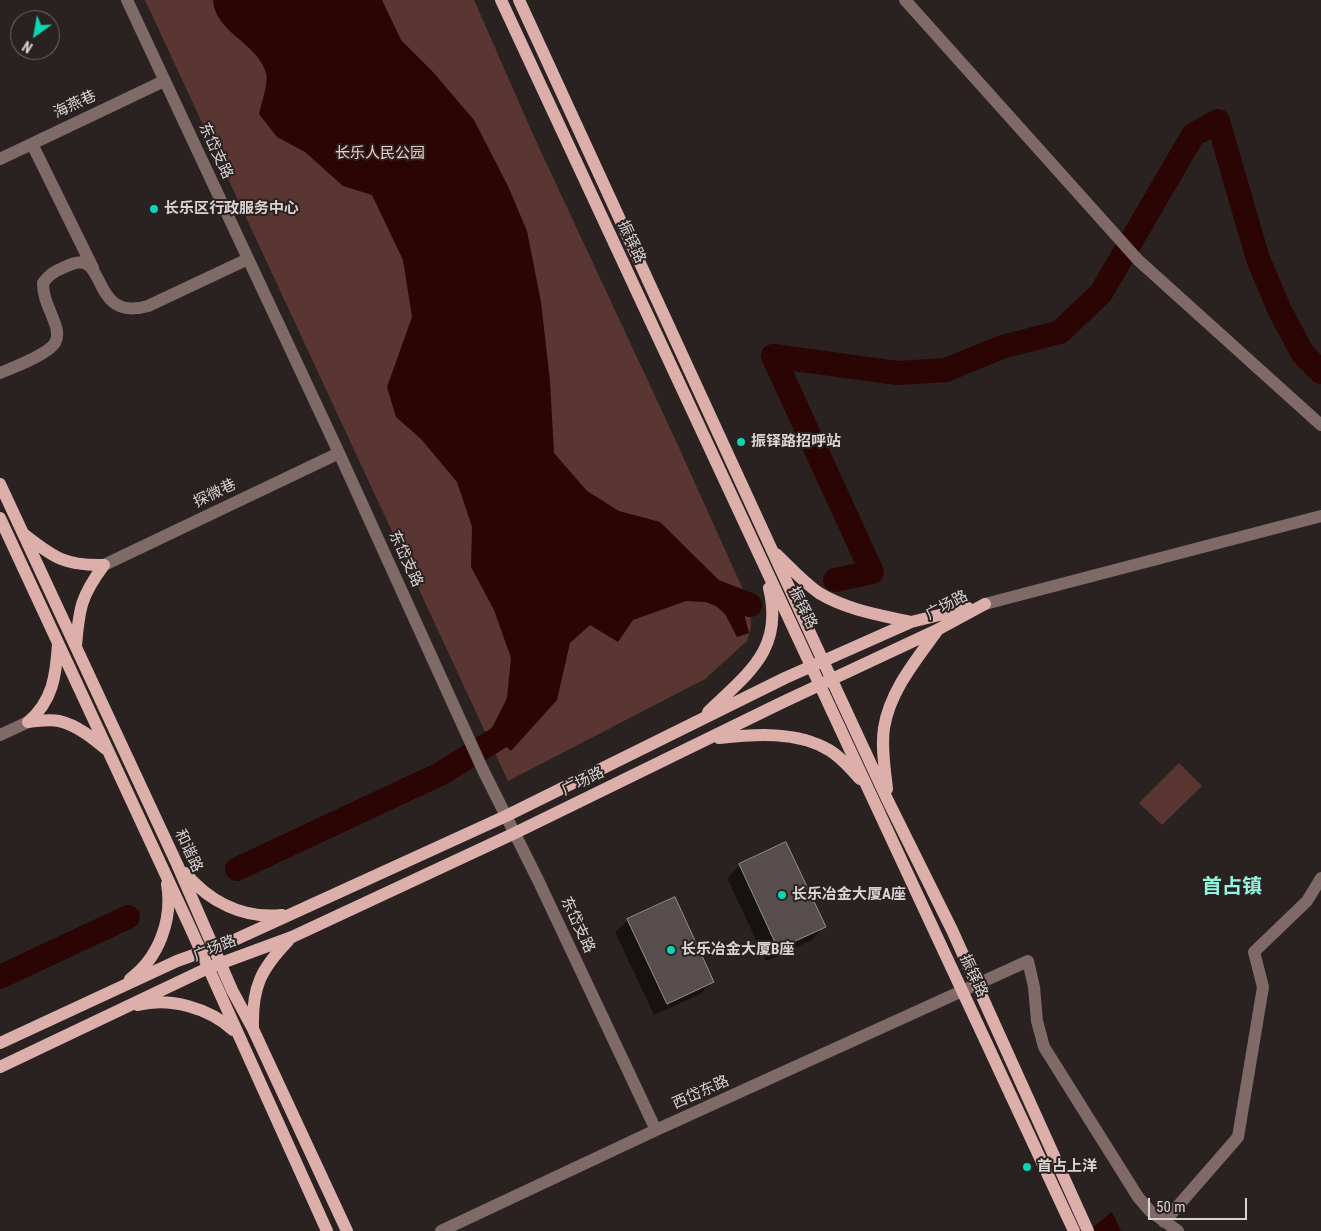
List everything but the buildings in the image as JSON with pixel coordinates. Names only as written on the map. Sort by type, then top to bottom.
[{"type":"main road","name":"振铎路","points":[[501,0],[764,566],[818,664]]},
{"type":"main road","name":"振铎路","points":[[519,0],[772,550],[868,789],[1074,1231]]},
{"type":"main road","name":"和谐路","points":[[0,484],[176,864],[220,964],[253,1029],[347,1231]]},
{"type":"main road","name":"和谐路","points":[[0,518],[165,874],[327,1231]]},
{"type":"main road","points":[[23,533],[41,548],[65,562],[86,566],[104,565]]},
{"type":"main road","points":[[772,550],[805,581],[831,599],[852,608],[911,622]]},
{"type":"main road","points":[[76,648],[82,602],[92,581],[104,565]]},
{"type":"main road","points":[[700,720],[759,659],[771,635],[773,610],[764,566]]},
{"type":"main road","name":"广场路","points":[[0,1044],[177,962],[201,954],[506,816],[700,720],[911,622],[985,604]]},
{"type":"main road","name":"广场路","points":[[0,1067],[208,968],[292,937],[514,833],[937,630],[985,604]]},
{"type":"main road","points":[[888,801],[883,741],[888,714],[894,696],[937,630]]},
{"type":"main road","points":[[28,722],[42,709],[49,696],[54,680],[58,643]]},
{"type":"main road","name":"振铎路","points":[[826,682],[952,930],[1087,1228]]},
{"type":"main road","points":[[28,722],[60,721],[77,729],[109,752]]},
{"type":"main road","points":[[709,740],[749,735],[781,736],[805,741],[830,750],[851,769],[868,789]]},
{"type":"main road","points":[[176,864],[212,899],[230,907],[244,913],[258,915],[289,914]]},
{"type":"main road","points":[[114,991],[136,975],[146,964],[155,953],[162,938],[168,892],[165,874]]},
{"type":"main road","points":[[253,1029],[253,997],[257,983],[270,961],[292,937]]},
{"type":"main road","points":[[123,1008],[143,1003],[178,1004],[192,1007],[223,1021],[237,1033]]},
{"type":"street","name":"东岱支路","points":[[127,0],[339,453],[483,770],[656,1130]]},
{"type":"street","points":[[905,0],[1138,260],[1321,425]]},
{"type":"street","name":"海燕巷","points":[[0,159],[164,81]]},
{"type":"street","points":[[32,144],[106,295],[118,306],[126,309],[148,306],[248,259]]},
{"type":"street","points":[[0,373],[48,350],[55,343],[58,334],[43,293],[43,284],[49,274],[77,261],[83,262],[94,270]]},
{"type":"street","name":"探微巷","points":[[104,565],[339,453]]},
{"type":"street","points":[[985,604],[1321,516]]},
{"type":"street","points":[[0,735],[28,722]]},
{"type":"street","points":[[1178,1231],[1164,1222],[1238,1137],[1262,987],[1254,952],[1307,901],[1321,878]]},
{"type":"street","name":"西岱东路","points":[[440,1231],[656,1130],[693,1115],[1028,961],[1032,975],[1037,1021],[1044,1046],[1125,1177],[1150,1211],[1164,1222]]},
{"type":"green space","name":"长乐人民公园","points":[[145,0],[474,0],[536,141],[750,605],[751,627],[747,641],[705,679],[508,781]]},
{"type":"green space","points":[[1179,763],[1202,786],[1162,825],[1139,803]]},
{"type":"shaded area","points":[[213,0],[382,0],[401,40],[433,72],[474,120],[508,186],[527,231],[541,302],[550,381],[554,453],[587,491],[619,511],[660,522],[741,602],[749,633],[737,637],[725,614],[716,606],[705,602],[686,601],[633,620],[618,642],[590,625],[570,643],[557,700],[511,751],[490,732],[507,698],[511,658],[494,610],[471,567],[472,527],[457,482],[421,439],[396,417],[387,387],[412,317],[403,260],[372,195],[343,186],[305,152],[277,137],[259,114],[266,87],[266,73],[254,53],[221,21],[215,11]]},
{"type":"shaded area","points":[[1112,1212],[1121,1231],[1088,1231]]},
{"type":"waterway","points":[[835,580],[872,572],[773,356],[897,373],[946,370],[1002,347],[1060,332],[1101,293],[1193,135],[1218,121],[1258,259],[1280,311],[1303,354],[1321,372]]},
{"type":"waterway","points":[[711,590],[750,605]]},
{"type":"waterway","points":[[237,869],[440,774],[500,737],[517,712]]},
{"type":"waterway","points":[[0,977],[128,917]]},
{"type":"place","name":"长乐区行政服务中心","points":[[154,209]]},
{"type":"place","name":"振铎路招呼站","points":[[741,442]]},
{"type":"place","name":"长乐冶金大厦A座","points":[[782,895]]},
{"type":"place","name":"长乐冶金大厦B座","points":[[671,950]]},
{"type":"place","name":"首占上洋","points":[[1027,1167]]},
{"type":"district","name":"首占镇","points":[[1232,888]]}]
